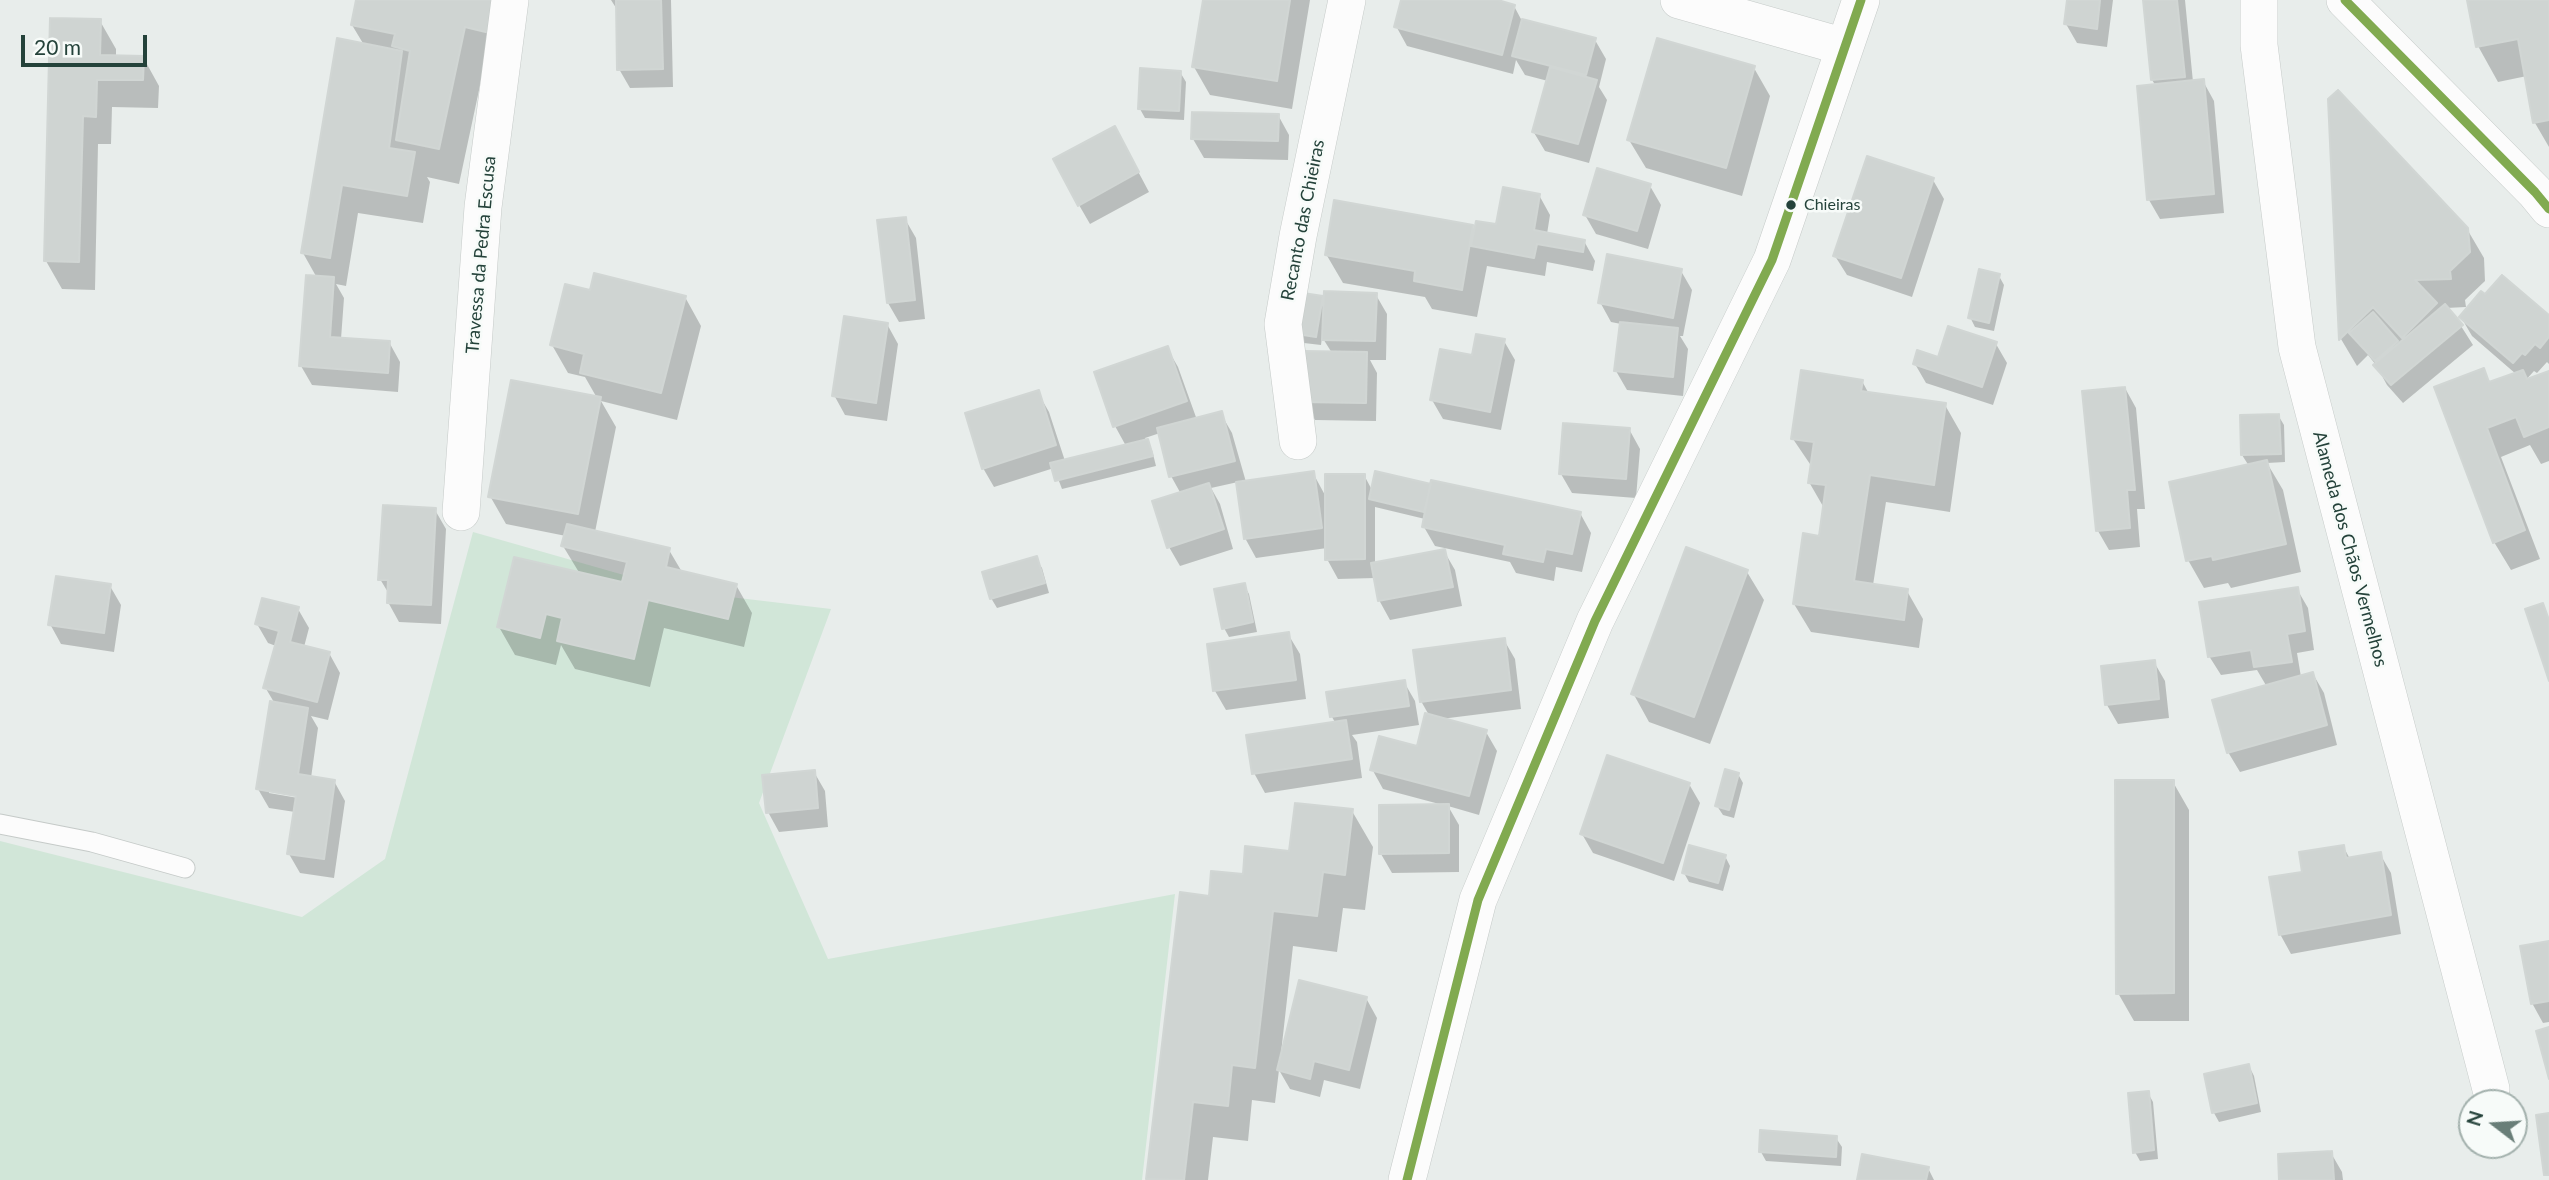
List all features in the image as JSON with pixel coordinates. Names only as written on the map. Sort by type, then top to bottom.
[{"type":"street","name":"Travessa da Pedra Escusa","points":[[461,512],[483,207],[510,0]]},
{"type":"street","name":"Recanto das Chieiras","points":[[1298,441],[1283,324],[1298,236],[1347,0]]},
{"type":"street","points":[[1679,0],[1845,47]]},
{"type":"street","points":[[1407,1180],[1478,900],[1595,621],[1772,260],[1861,0]]},
{"type":"street","name":"Alameda dos Chãos Vermelhos","points":[[2259,0],[2259,45],[2297,347],[2491,1089]]},
{"type":"street","points":[[2346,0],[2549,209]]},
{"type":"lane","points":[[0,824],[92,842],[185,869]]},
{"type":"green space","points":[[473,532],[680,591],[831,609],[759,803],[828,959],[1175,894],[1142,1180],[0,1180],[0,841],[302,917],[385,859]]},
{"type":"building","points":[[356,0],[501,0],[494,34],[465,27],[439,149],[396,140],[410,51],[392,46],[395,34],[351,25]]},
{"type":"building","points":[[616,0],[661,0],[663,69],[617,70]]},
{"type":"building","points":[[1203,0],[1290,0],[1277,81],[1192,67]]},
{"type":"building","points":[[1401,0],[1498,0],[1515,5],[1502,55],[1394,27]]},
{"type":"building","points":[[2067,0],[2100,0],[2097,29],[2064,24]]},
{"type":"building","points":[[2143,0],[2177,0],[2185,77],[2151,80]]},
{"type":"building","points":[[2467,0],[2549,0],[2549,120],[2533,123],[2518,39],[2476,47]]},
{"type":"building","points":[[50,18],[101,19],[100,55],[144,56],[143,80],[97,80],[96,117],[83,116],[79,262],[44,261]]},
{"type":"building","points":[[1522,19],[1596,38],[1586,75],[1512,56]]},
{"type":"building","points":[[337,38],[402,51],[389,148],[415,152],[407,196],[342,185],[330,258],[301,253]]},
{"type":"building","points":[[1657,38],[1755,66],[1726,168],[1627,140]]},
{"type":"building","points":[[1550,67],[1597,80],[1578,144],[1532,132]]},
{"type":"building","points":[[1140,68],[1181,71],[1179,111],[1138,109]]},
{"type":"building","points":[[2204,79],[2214,194],[2147,200],[2137,86]]},
{"type":"building","points":[[2338,90],[2468,228],[2470,252],[2450,271],[2451,279],[2415,280],[2437,303],[2402,338],[2373,307],[2339,340],[2328,99]]},
{"type":"building","points":[[1192,112],[1279,114],[1278,141],[1191,139]]},
{"type":"building","points":[[1115,126],[1139,172],[1078,206],[1053,159]]},
{"type":"building","points":[[1867,156],[1934,178],[1901,278],[1833,256]]},
{"type":"building","points":[[1597,168],[1651,184],[1637,231],[1583,215]]},
{"type":"building","points":[[1503,187],[1540,194],[1534,230],[1585,240],[1583,252],[1537,244],[1534,258],[1471,246],[1476,221],[1496,224]]},
{"type":"building","points":[[1334,200],[1473,225],[1462,290],[1414,281],[1415,271],[1325,255]]},
{"type":"building","points":[[906,217],[915,300],[887,303],[877,220]]},
{"type":"building","points":[[1607,254],[1682,269],[1673,318],[1598,303]]},
{"type":"building","points":[[1979,269],[2000,274],[1989,323],[1968,318]]},
{"type":"building","points":[[594,273],[686,296],[661,393],[580,373],[584,354],[550,345],[565,284],[590,290]]},
{"type":"building","points":[[306,275],[334,277],[330,337],[390,341],[388,373],[299,366]]},
{"type":"building","points":[[2502,275],[2549,315],[2549,337],[2540,348],[2535,344],[2513,363],[2459,317],[2481,291],[2485,294]]},
{"type":"building","points":[[1324,291],[1377,293],[1375,341],[1322,340]]},
{"type":"building","points":[[1303,293],[1323,296],[1316,337],[1297,334]]},
{"type":"building","points":[[2445,304],[2463,325],[2391,385],[2373,365]]},
{"type":"building","points":[[2373,312],[2398,341],[2375,361],[2349,333]]},
{"type":"building","points":[[844,316],[888,323],[876,403],[832,396]]},
{"type":"building","points":[[1620,322],[1678,328],[1673,377],[1614,371]]},
{"type":"building","points":[[1948,326],[1997,342],[1982,387],[1913,364],[1917,350],[1938,357]]},
{"type":"building","points":[[1476,334],[1505,339],[1490,412],[1430,400],[1440,349],[1472,355]]},
{"type":"building","points":[[1168,346],[1187,401],[1113,427],[1094,372]]},
{"type":"building","points":[[1303,351],[1367,352],[1366,403],[1303,402]]},
{"type":"building","points":[[2484,368],[2489,382],[2523,370],[2527,379],[2549,371],[2549,427],[2524,437],[2516,417],[2487,428],[2525,530],[2493,543],[2434,387]]},
{"type":"building","points":[[1801,370],[1863,380],[1861,391],[1946,403],[1934,485],[1870,475],[1854,581],[1908,589],[1904,620],[1793,604],[1803,533],[1819,536],[1826,485],[1808,483],[1814,442],[1791,439]]},
{"type":"building","points":[[511,380],[601,397],[578,514],[488,497]]},
{"type":"building","points":[[2125,387],[2135,490],[2127,490],[2130,528],[2096,531],[2082,391]]},
{"type":"building","points":[[1039,390],[1056,445],[982,469],[965,413]]},
{"type":"building","points":[[1222,411],[1235,461],[1169,477],[1157,428]]},
{"type":"building","points":[[2279,414],[2281,454],[2241,455],[2240,415]]},
{"type":"building","points":[[1563,423],[1630,428],[1626,479],[1559,474]]},
{"type":"building","points":[[1148,439],[1153,456],[1055,481],[1050,463]]},
{"type":"building","points":[[2267,460],[2286,544],[2213,560],[2212,556],[2186,561],[2169,482]]},
{"type":"building","points":[[1314,471],[1322,528],[1244,539],[1236,482]]},
{"type":"building","points":[[1375,471],[1431,484],[1424,512],[1369,499]]},
{"type":"building","points":[[1325,474],[1365,474],[1365,559],[1325,560]]},
{"type":"building","points":[[1431,480],[1581,512],[1572,554],[1546,549],[1543,562],[1503,554],[1505,545],[1422,527]]},
{"type":"building","points":[[1209,483],[1224,529],[1167,548],[1152,501]]},
{"type":"building","points":[[383,505],[436,508],[431,605],[387,603],[388,580],[378,580]]},
{"type":"building","points":[[567,524],[670,548],[666,567],[737,584],[728,619],[648,600],[634,659],[557,641],[562,618],[546,614],[540,638],[497,627],[514,557],[622,582],[627,562],[561,546]]},
{"type":"building","points":[[1686,547],[1748,570],[1694,717],[1631,694]]},
{"type":"building","points":[[1445,549],[1453,587],[1378,601],[1371,563]]},
{"type":"building","points":[[1037,556],[1045,583],[990,599],[982,572]]},
{"type":"building","points":[[56,576],[111,584],[104,633],[48,625]]},
{"type":"building","points":[[1245,583],[1253,622],[1222,629],[1214,589]]},
{"type":"building","points":[[2298,587],[2305,631],[2287,634],[2292,662],[2254,667],[2251,650],[2208,657],[2199,602]]},
{"type":"building","points":[[262,598],[299,607],[290,642],[330,652],[317,702],[263,688],[279,631],[255,624]]},
{"type":"building","points":[[2543,603],[2549,620],[2549,681],[2525,609]]},
{"type":"building","points":[[1289,632],[1296,680],[1213,691],[1207,644]]},
{"type":"building","points":[[1505,638],[1511,690],[1420,702],[1413,650]]},
{"type":"building","points":[[2155,660],[2159,699],[2105,705],[2101,666]]},
{"type":"building","points":[[2313,672],[2327,725],[2227,753],[2212,700]]},
{"type":"building","points":[[1405,680],[1409,706],[1330,717],[1326,692]]},
{"type":"building","points":[[270,701],[308,708],[298,774],[335,780],[324,859],[287,854],[296,796],[256,789]]},
{"type":"building","points":[[1425,713],[1487,730],[1469,796],[1370,770],[1379,736],[1417,746]]},
{"type":"building","points":[[1346,720],[1352,759],[1252,774],[1246,735]]},
{"type":"building","points":[[1607,755],[1690,783],[1663,863],[1580,834]]},
{"type":"building","points":[[1725,769],[1739,773],[1729,810],[1715,806]]},
{"type":"building","points":[[815,770],[818,808],[766,813],[762,775]]},
{"type":"building","points":[[2115,780],[2174,780],[2174,993],[2116,994]]},
{"type":"building","points":[[1295,803],[1353,809],[1345,875],[1323,872],[1317,916],[1273,911],[1255,1068],[1232,1065],[1228,1106],[1193,1102],[1184,1180],[1146,1179],[1180,892],[1209,896],[1211,871],[1243,874],[1245,846],[1289,851]]},
{"type":"building","points":[[1449,804],[1449,853],[1379,854],[1379,805]]},
{"type":"building","points":[[1689,845],[1726,855],[1718,883],[1682,873]]},
{"type":"building","points":[[2344,845],[2346,858],[2381,852],[2391,915],[2279,935],[2269,877],[2302,872],[2299,852]]},
{"type":"building","points":[[2549,941],[2549,1001],[2531,1004],[2520,946]]},
{"type":"building","points":[[1299,980],[1367,997],[1349,1070],[1314,1061],[1310,1079],[1277,1070]]},
{"type":"building","points":[[2549,1027],[2549,1079],[2536,1031]]},
{"type":"building","points":[[2249,1064],[2257,1103],[2212,1113],[2204,1074]]},
{"type":"building","points":[[2149,1091],[2154,1150],[2133,1153],[2128,1093]]},
{"type":"building","points":[[2549,1113],[2549,1175],[2544,1175],[2536,1115]]},
{"type":"building","points":[[1760,1130],[1837,1136],[1836,1157],[1759,1152]]},
{"type":"building","points":[[2332,1151],[2334,1180],[2279,1180],[2278,1154]]},
{"type":"building","points":[[1862,1154],[1929,1167],[1926,1180],[1857,1180]]},
{"type":"transit line","points":[[1407,1180],[1478,900],[1595,621],[1772,260],[1861,0]]},
{"type":"transit line","points":[[2345,0],[2549,209]]},
{"type":"place","name":"Chieiras","points":[[1791,205]]}]
